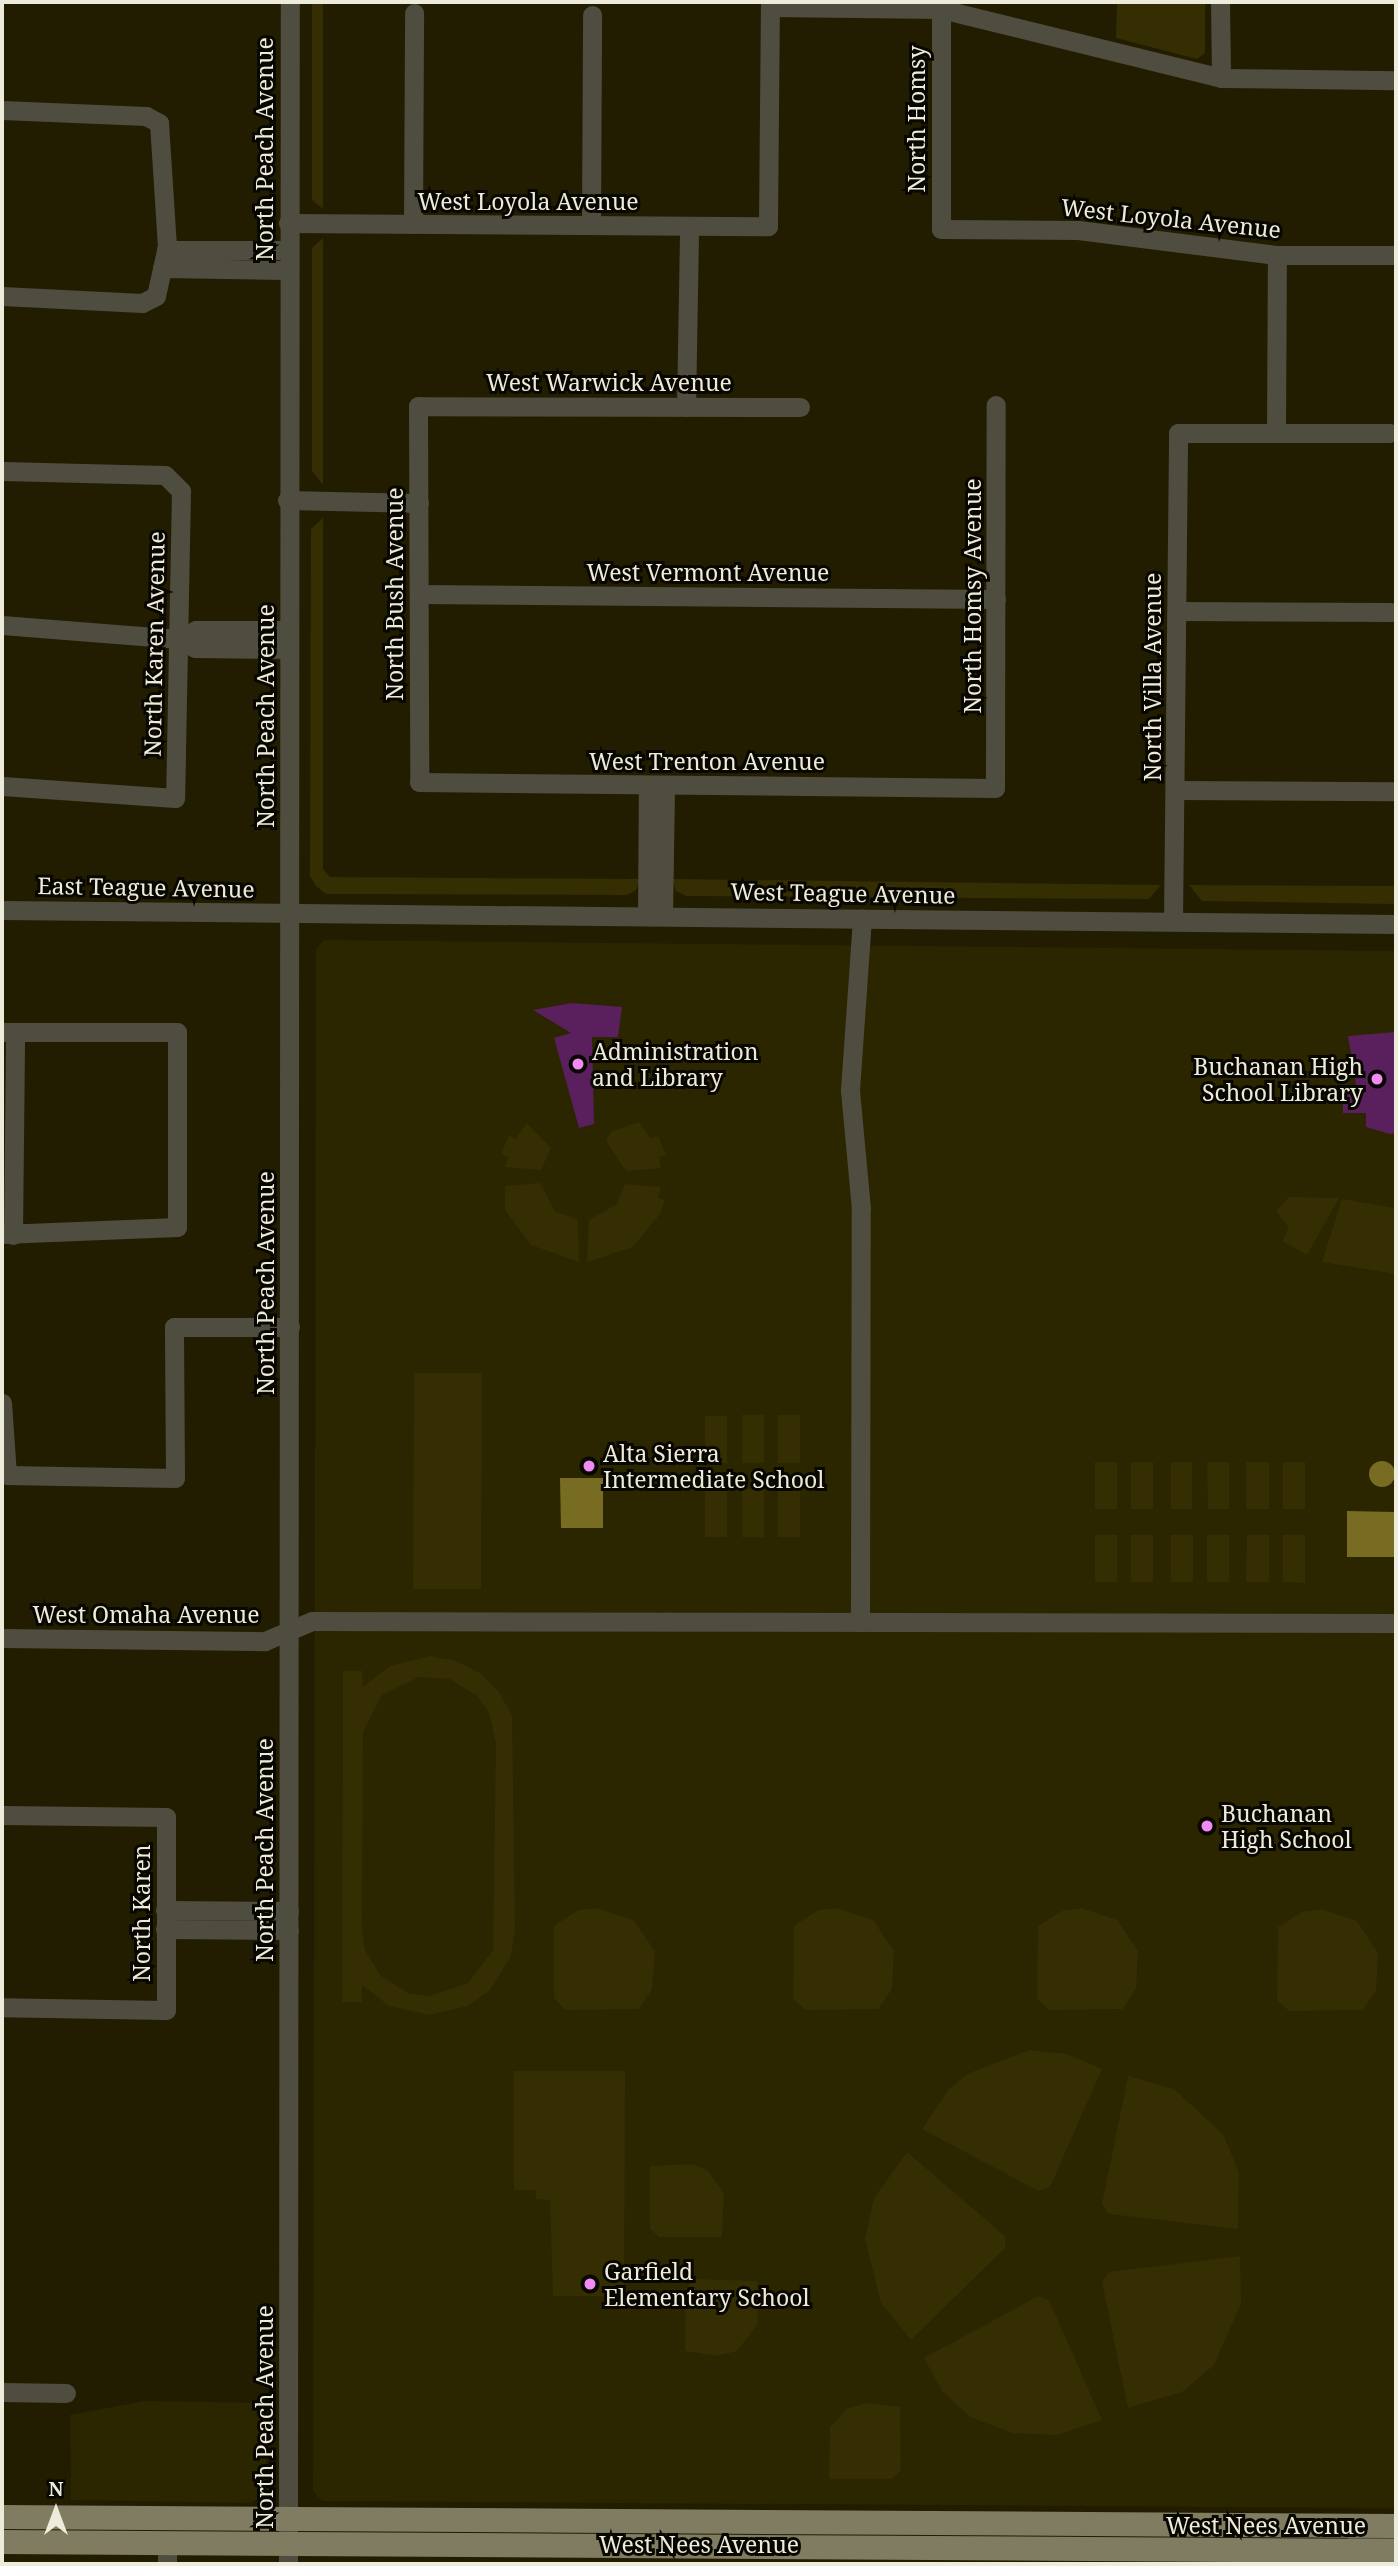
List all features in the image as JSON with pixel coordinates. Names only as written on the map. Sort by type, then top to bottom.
[{"type":"main road","name":"West Nees Avenue","points":[[2,2517],[1396,2526]]},
{"type":"main road","name":"West Nees Avenue","points":[[2,2542],[167,2553],[288,2554],[1396,2551]]},
{"type":"street","name":"North Peach Avenue","points":[[288,2554],[290,2]]},
{"type":"street","points":[[1220,2],[1221,78]]},
{"type":"street","name":"West Loyola Avenue","points":[[288,223],[768,226],[770,7],[941,9]]},
{"type":"street","points":[[941,9],[1221,78],[1396,80]]},
{"type":"street","name":"North Homsy","points":[[941,9],[941,229]]},
{"type":"street","points":[[413,224],[414,13]]},
{"type":"street","points":[[591,225],[592,15]]},
{"type":"street","points":[[2,110],[146,116],[159,124],[164,259],[156,296],[142,303],[2,296]]},
{"type":"street","points":[[686,407],[689,227]]},
{"type":"street","name":"West Loyola Avenue","points":[[941,229],[1078,230],[1277,255],[1396,255]]},
{"type":"street","points":[[1277,255],[1276,433],[1390,433]]},
{"type":"street","points":[[164,259],[288,260]]},
{"type":"street","name":"North Homsy Avenue","points":[[995,788],[996,405]]},
{"type":"street","name":"West Warwick Avenue","points":[[418,406],[800,407]]},
{"type":"street","name":"North Bush Avenue","points":[[418,406],[419,782]]},
{"type":"street","name":"North Villa Avenue","points":[[1173,921],[1178,433],[1276,433]]},
{"type":"street","name":"North Karen Avenue","points":[[2,471],[164,475],[181,491],[175,797],[2,786]]},
{"type":"street","points":[[288,500],[419,503]]},
{"type":"street","name":"West Vermont Avenue","points":[[419,594],[996,599]]},
{"type":"street","points":[[1178,611],[1391,612]]},
{"type":"street","points":[[2,625],[179,639],[195,648],[289,649]]},
{"type":"street","points":[[179,639],[196,629],[289,629]]},
{"type":"street","name":"West Trenton Avenue","points":[[419,782],[995,788]]},
{"type":"street","points":[[655,916],[656,786]]},
{"type":"street","points":[[1176,790],[1392,791]]},
{"type":"street","name":"East Teague Avenue","points":[[2,910],[290,912]]},
{"type":"street","name":"West Teague Avenue","points":[[290,912],[1396,923]]},
{"type":"street","points":[[860,1622],[861,1209],[850,1090],[862,918]]},
{"type":"street","points":[[8,1032],[177,1032],[177,1227],[8,1235],[8,1032]]},
{"type":"street","points":[[3,1403],[7,1475],[174,1478],[174,1327],[290,1327]]},
{"type":"street","name":"West Omaha Avenue","points":[[2,1637],[265,1641],[312,1620],[1396,1623]]},
{"type":"street","name":"North Karen","points":[[2,1815],[166,1817],[166,2010],[2,2007]]},
{"type":"street","points":[[165,1920],[289,1921]]},
{"type":"street","points":[[2,2392],[66,2393]]},
{"type":"street","points":[[1213,2550],[1263,2539],[1396,2539]]},
{"type":"shaded area","points":[[312,2],[323,2],[323,209],[312,200]]},
{"type":"shaded area","points":[[1117,2],[1205,2],[1205,53],[1197,59],[1116,38]]},
{"type":"shaded area","points":[[323,238],[323,485],[312,471],[312,248]]},
{"type":"shaded area","points":[[323,518],[323,869],[330,877],[640,879],[636,890],[627,895],[326,894],[316,886],[310,876],[311,529]]},
{"type":"shaded area","points":[[672,879],[1161,885],[1149,899],[686,896],[676,891]]},
{"type":"shaded area","points":[[1189,885],[1396,886],[1396,904],[1202,901]]},
{"type":"shaded area","points":[[324,940],[1396,951],[1396,2508],[322,2501],[313,2491],[316,949]]},
{"type":"shaded area","points":[[639,1122],[651,1139],[658,1136],[666,1155],[659,1157],[661,1168],[626,1171],[606,1141],[612,1131]]},
{"type":"shaded area","points":[[527,1123],[551,1148],[541,1170],[505,1167],[508,1157],[501,1154],[509,1135],[515,1139]]},
{"type":"shaded area","points":[[540,1183],[555,1211],[578,1220],[579,1262],[531,1245],[505,1210],[505,1186]]},
{"type":"shaded area","points":[[625,1184],[661,1187],[658,1198],[665,1200],[660,1214],[633,1247],[587,1262],[589,1220],[617,1204]]},
{"type":"shaded area","points":[[1289,1197],[1339,1198],[1307,1255],[1282,1241],[1289,1228],[1276,1211]]},
{"type":"shaded area","points":[[1342,1199],[1396,1208],[1396,1274],[1322,1262]]},
{"type":"shaded area","points":[[414,1373],[482,1373],[481,1589],[413,1589]]},
{"type":"shaded area","points":[[742,1415],[764,1415],[764,1463],[742,1463]]},
{"type":"shaded area","points":[[778,1415],[800,1415],[800,1463],[778,1463]]},
{"type":"shaded area","points":[[705,1416],[727,1416],[727,1463],[705,1463]]},
{"type":"shaded area","points":[[1382,1461],[1391,1465],[1395,1474],[1391,1483],[1382,1487],[1373,1483],[1369,1474],[1373,1465]]},
{"type":"shaded area","points":[[1095,1462],[1117,1462],[1117,1509],[1095,1509]]},
{"type":"shaded area","points":[[1131,1462],[1153,1462],[1153,1509],[1131,1509]]},
{"type":"shaded area","points":[[1171,1462],[1192,1462],[1192,1509],[1171,1509]]},
{"type":"shaded area","points":[[1207,1462],[1229,1462],[1229,1509],[1208,1509]]},
{"type":"shaded area","points":[[1246,1462],[1269,1462],[1269,1509],[1246,1509]]},
{"type":"shaded area","points":[[1283,1462],[1305,1462],[1305,1509],[1283,1509]]},
{"type":"shaded area","points":[[560,1478],[603,1478],[603,1528],[561,1528]]},
{"type":"shaded area","points":[[705,1489],[727,1489],[727,1537],[705,1537]]},
{"type":"shaded area","points":[[742,1489],[764,1489],[764,1537],[742,1537]]},
{"type":"shaded area","points":[[778,1489],[800,1489],[800,1537],[778,1537]]},
{"type":"shaded area","points":[[1347,1511],[1396,1512],[1396,1557],[1347,1557]]},
{"type":"shaded area","points":[[1095,1535],[1117,1535],[1117,1582],[1095,1582]]},
{"type":"shaded area","points":[[1131,1535],[1153,1535],[1153,1582],[1131,1582]]},
{"type":"shaded area","points":[[1171,1535],[1193,1535],[1193,1582],[1171,1582]]},
{"type":"shaded area","points":[[1207,1535],[1229,1535],[1229,1582],[1207,1582]]},
{"type":"shaded area","points":[[1247,1535],[1269,1535],[1269,1582],[1246,1582]]},
{"type":"shaded area","points":[[1283,1535],[1305,1535],[1305,1583],[1283,1582]]},
{"type":"shaded area","points":[[430,1656],[456,1661],[480,1673],[499,1692],[512,1716],[515,1929],[511,1956],[490,1990],[468,2006],[429,2015],[389,2006],[362,1985],[362,2002],[342,2002],[343,1671],[362,1671],[363,1687],[390,1666]],"holes":[[[419,1677],[450,1679],[477,1696],[489,1713],[496,1743],[493,1950],[468,1983],[429,1996],[408,1993],[381,1976],[365,1950],[362,1929],[363,1732],[382,1695]]]},
{"type":"shaded area","points":[[597,1908],[633,1920],[655,1951],[652,1989],[639,2009],[565,2010],[554,1998],[554,1926],[578,1910]]},
{"type":"shaded area","points":[[837,1908],[873,1920],[894,1951],[892,1989],[878,2009],[805,2010],[793,1998],[794,1926],[818,1910]]},
{"type":"shaded area","points":[[1081,1908],[1117,1920],[1138,1951],[1136,1989],[1123,2009],[1049,2010],[1037,1998],[1038,1926],[1062,1911]]},
{"type":"shaded area","points":[[1321,1909],[1357,1921],[1378,1953],[1376,1990],[1363,2010],[1289,2011],[1277,2000],[1278,1927],[1302,1912]]},
{"type":"shaded area","points":[[1029,2050],[1067,2054],[1102,2069],[1050,2187],[1038,2191],[922,2129],[949,2089],[967,2074]]},
{"type":"shaded area","points":[[514,2071],[625,2071],[624,2296],[553,2296],[550,2200],[536,2199],[536,2190],[514,2190]]},
{"type":"shaded area","points":[[1128,2076],[1174,2089],[1223,2134],[1239,2172],[1238,2229],[1109,2214],[1102,2204]]},
{"type":"shaded area","points":[[907,2152],[1005,2236],[1005,2248],[911,2340],[881,2303],[865,2239],[874,2198]]},
{"type":"shaded area","points":[[693,2164],[708,2171],[724,2193],[722,2237],[659,2237],[650,2229],[650,2166]]},
{"type":"shaded area","points":[[1240,2256],[1241,2304],[1214,2365],[1182,2392],[1128,2408],[1102,2282],[1109,2272]]},
{"type":"shaded area","points":[[694,2279],[757,2281],[758,2324],[737,2351],[717,2356],[685,2351],[686,2288]]},
{"type":"shaded area","points":[[1038,2296],[1049,2300],[1102,2420],[1057,2435],[1012,2433],[970,2417],[942,2391],[924,2358]]},
{"type":"shaded area","points":[[144,2401],[266,2403],[266,2491],[252,2503],[71,2500],[70,2415]]},
{"type":"shaded area","points":[[867,2403],[900,2407],[901,2470],[892,2479],[829,2479],[830,2427],[848,2408]]},
{"type":"building","name":"Administration and Library","points":[[572,1003],[622,1007],[618,1037],[592,1037],[594,1124],[579,1128],[554,1038],[571,1033],[533,1010]]},
{"type":"building","name":"Buchanan High School Library","points":[[1396,1032],[1396,1133],[1390,1134],[1366,1127],[1366,1113],[1343,1113],[1343,1090],[1357,1090],[1348,1036]]},
{"type":"place","name":"Administration and Library","points":[[578,1064]]},
{"type":"place","name":"Buchanan High School Library","points":[[1377,1079]]},
{"type":"place","name":"Alta Sierra Intermediate School","points":[[589,1466]]},
{"type":"place","name":"Buchanan High School","points":[[1207,1826]]},
{"type":"place","name":"Garfield Elementary School","points":[[590,2284]]}]
